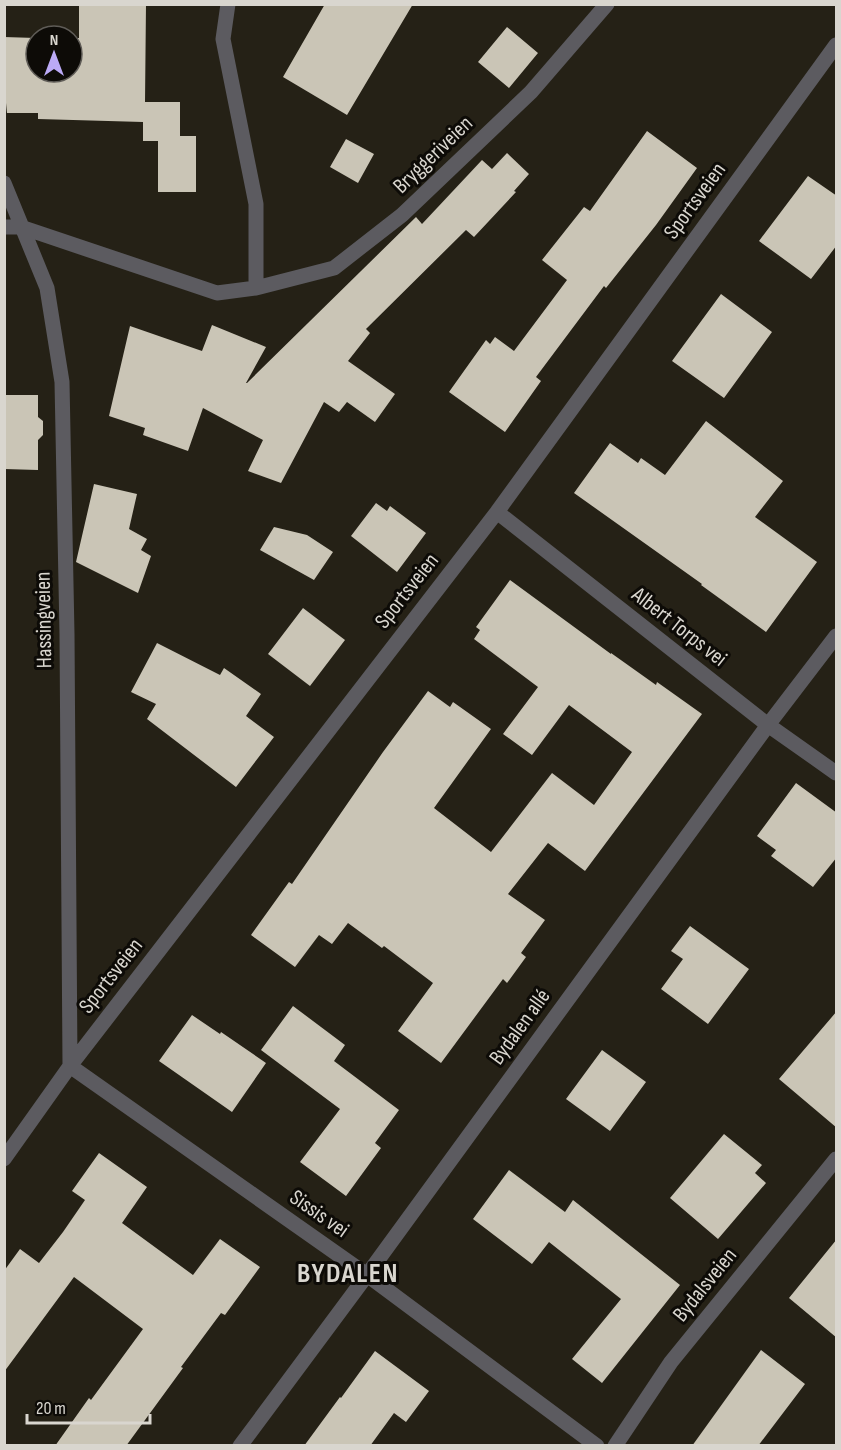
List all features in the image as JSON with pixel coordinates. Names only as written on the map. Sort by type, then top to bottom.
[{"type":"street","points":[[228,4],[223,39],[256,204],[256,288]]},
{"type":"street","name":"Bryggeriveien","points":[[4,227],[21,227],[217,293],[256,288],[334,268],[402,215],[531,92],[607,4]]},
{"type":"street","name":"Sportsveien","points":[[4,1159],[70,1066],[497,512],[837,45]]},
{"type":"street","name":"Hassingveien","points":[[4,183],[47,288],[62,382],[68,657],[70,1066]]},
{"type":"street","name":"Albert Torps vei","points":[[497,512],[768,725],[837,773]]},
{"type":"street","name":"Bydalen allé","points":[[240,1446],[768,725],[837,636]]},
{"type":"street","name":"Sissis vei","points":[[70,1066],[367,1275],[597,1446]]},
{"type":"street","name":"Bydalsveien","points":[[615,1446],[671,1362],[837,1159]]},
{"type":"building","points":[[79,4],[146,4],[145,102],[180,102],[180,136],[196,136],[196,192],[158,192],[158,141],[143,141],[143,122],[38,119],[38,113],[7,113],[6,103],[4,103],[4,37],[24,38],[24,84],[84,84],[84,24],[79,24]]},
{"type":"building","points":[[325,4],[413,4],[347,115],[283,77]]},
{"type":"building","points":[[507,27],[538,53],[509,88],[478,62]]},
{"type":"building","points":[[647,131],[697,168],[656,225],[606,288],[604,286],[536,377],[541,381],[505,432],[449,392],[486,340],[490,344],[495,337],[514,351],[567,280],[542,260],[584,207],[590,211]]},
{"type":"building","points":[[346,139],[374,154],[358,183],[330,167]]},
{"type":"building","points":[[507,153],[529,174],[514,191],[516,192],[474,237],[466,230],[366,329],[370,333],[348,361],[395,394],[375,422],[347,402],[339,412],[324,402],[281,483],[248,471],[263,440],[203,408],[188,451],[143,435],[145,428],[109,416],[130,326],[202,351],[212,325],[266,347],[247,383],[416,217],[422,224],[482,160],[492,169]]},
{"type":"building","points":[[808,176],[837,196],[837,245],[811,279],[759,241]]},
{"type":"building","points":[[721,294],[772,332],[724,398],[672,361]]},
{"type":"building","points":[[4,395],[38,395],[38,417],[43,421],[43,435],[38,440],[38,470],[4,469]]},
{"type":"building","points":[[706,421],[783,481],[755,517],[817,562],[766,632],[574,493],[610,443],[638,463],[641,458],[665,475]]},
{"type":"building","points":[[94,484],[137,494],[129,529],[147,539],[141,550],[151,556],[138,593],[76,562]]},
{"type":"building","points":[[376,503],[387,511],[390,506],[426,533],[397,572],[351,536]]},
{"type":"building","points":[[274,527],[307,535],[333,552],[314,580],[260,550]]},
{"type":"building","points":[[510,580],[611,654],[656,685],[657,682],[702,714],[585,871],[548,843],[508,894],[545,920],[521,953],[526,957],[507,983],[503,979],[441,1063],[398,1031],[433,983],[384,946],[382,948],[348,923],[332,944],[319,935],[295,967],[251,935],[289,882],[292,884],[428,691],[450,707],[453,702],[491,729],[434,808],[491,852],[552,773],[594,805],[632,752],[569,705],[532,755],[503,734],[538,687],[474,639],[480,630],[476,627]]},
{"type":"building","points":[[303,608],[345,640],[310,686],[268,654]]},
{"type":"building","points":[[157,643],[220,675],[224,668],[261,694],[246,716],[274,737],[236,787],[147,719],[156,704],[131,692]]},
{"type":"building","points":[[796,783],[837,813],[837,857],[813,887],[771,856],[776,850],[757,836]]},
{"type":"building","points":[[690,926],[749,969],[708,1024],[661,989],[683,959],[671,951]]},
{"type":"building","points":[[293,1006],[345,1045],[334,1061],[399,1110],[375,1143],[381,1148],[346,1196],[300,1162],[340,1109],[261,1050]]},
{"type":"building","points":[[837,1011],[837,1128],[779,1079]]},
{"type":"building","points":[[192,1015],[266,1063],[232,1112],[159,1061]]},
{"type":"building","points":[[602,1050],[646,1082],[610,1131],[566,1099]]},
{"type":"building","points":[[724,1134],[762,1165],[755,1173],[766,1183],[718,1239],[670,1198]]},
{"type":"building","points":[[99,1153],[147,1187],[122,1223],[193,1275],[220,1239],[260,1267],[225,1315],[221,1313],[126,1446],[55,1446],[143,1329],[74,1277],[4,1372],[4,1271],[20,1249],[39,1263],[85,1200],[72,1191]]},
{"type":"building","points":[[509,1170],[565,1212],[573,1200],[680,1285],[602,1383],[572,1359],[621,1299],[549,1242],[532,1264],[473,1219]]},
{"type":"building","points":[[837,1239],[837,1338],[789,1298]]},
{"type":"building","points":[[761,1350],[805,1384],[758,1446],[692,1446]]},
{"type":"building","points":[[375,1351],[429,1391],[406,1422],[394,1413],[370,1446],[304,1446],[341,1398]]},
{"type":"district","name":"BYDALEN","points":[[348,1273]]}]
